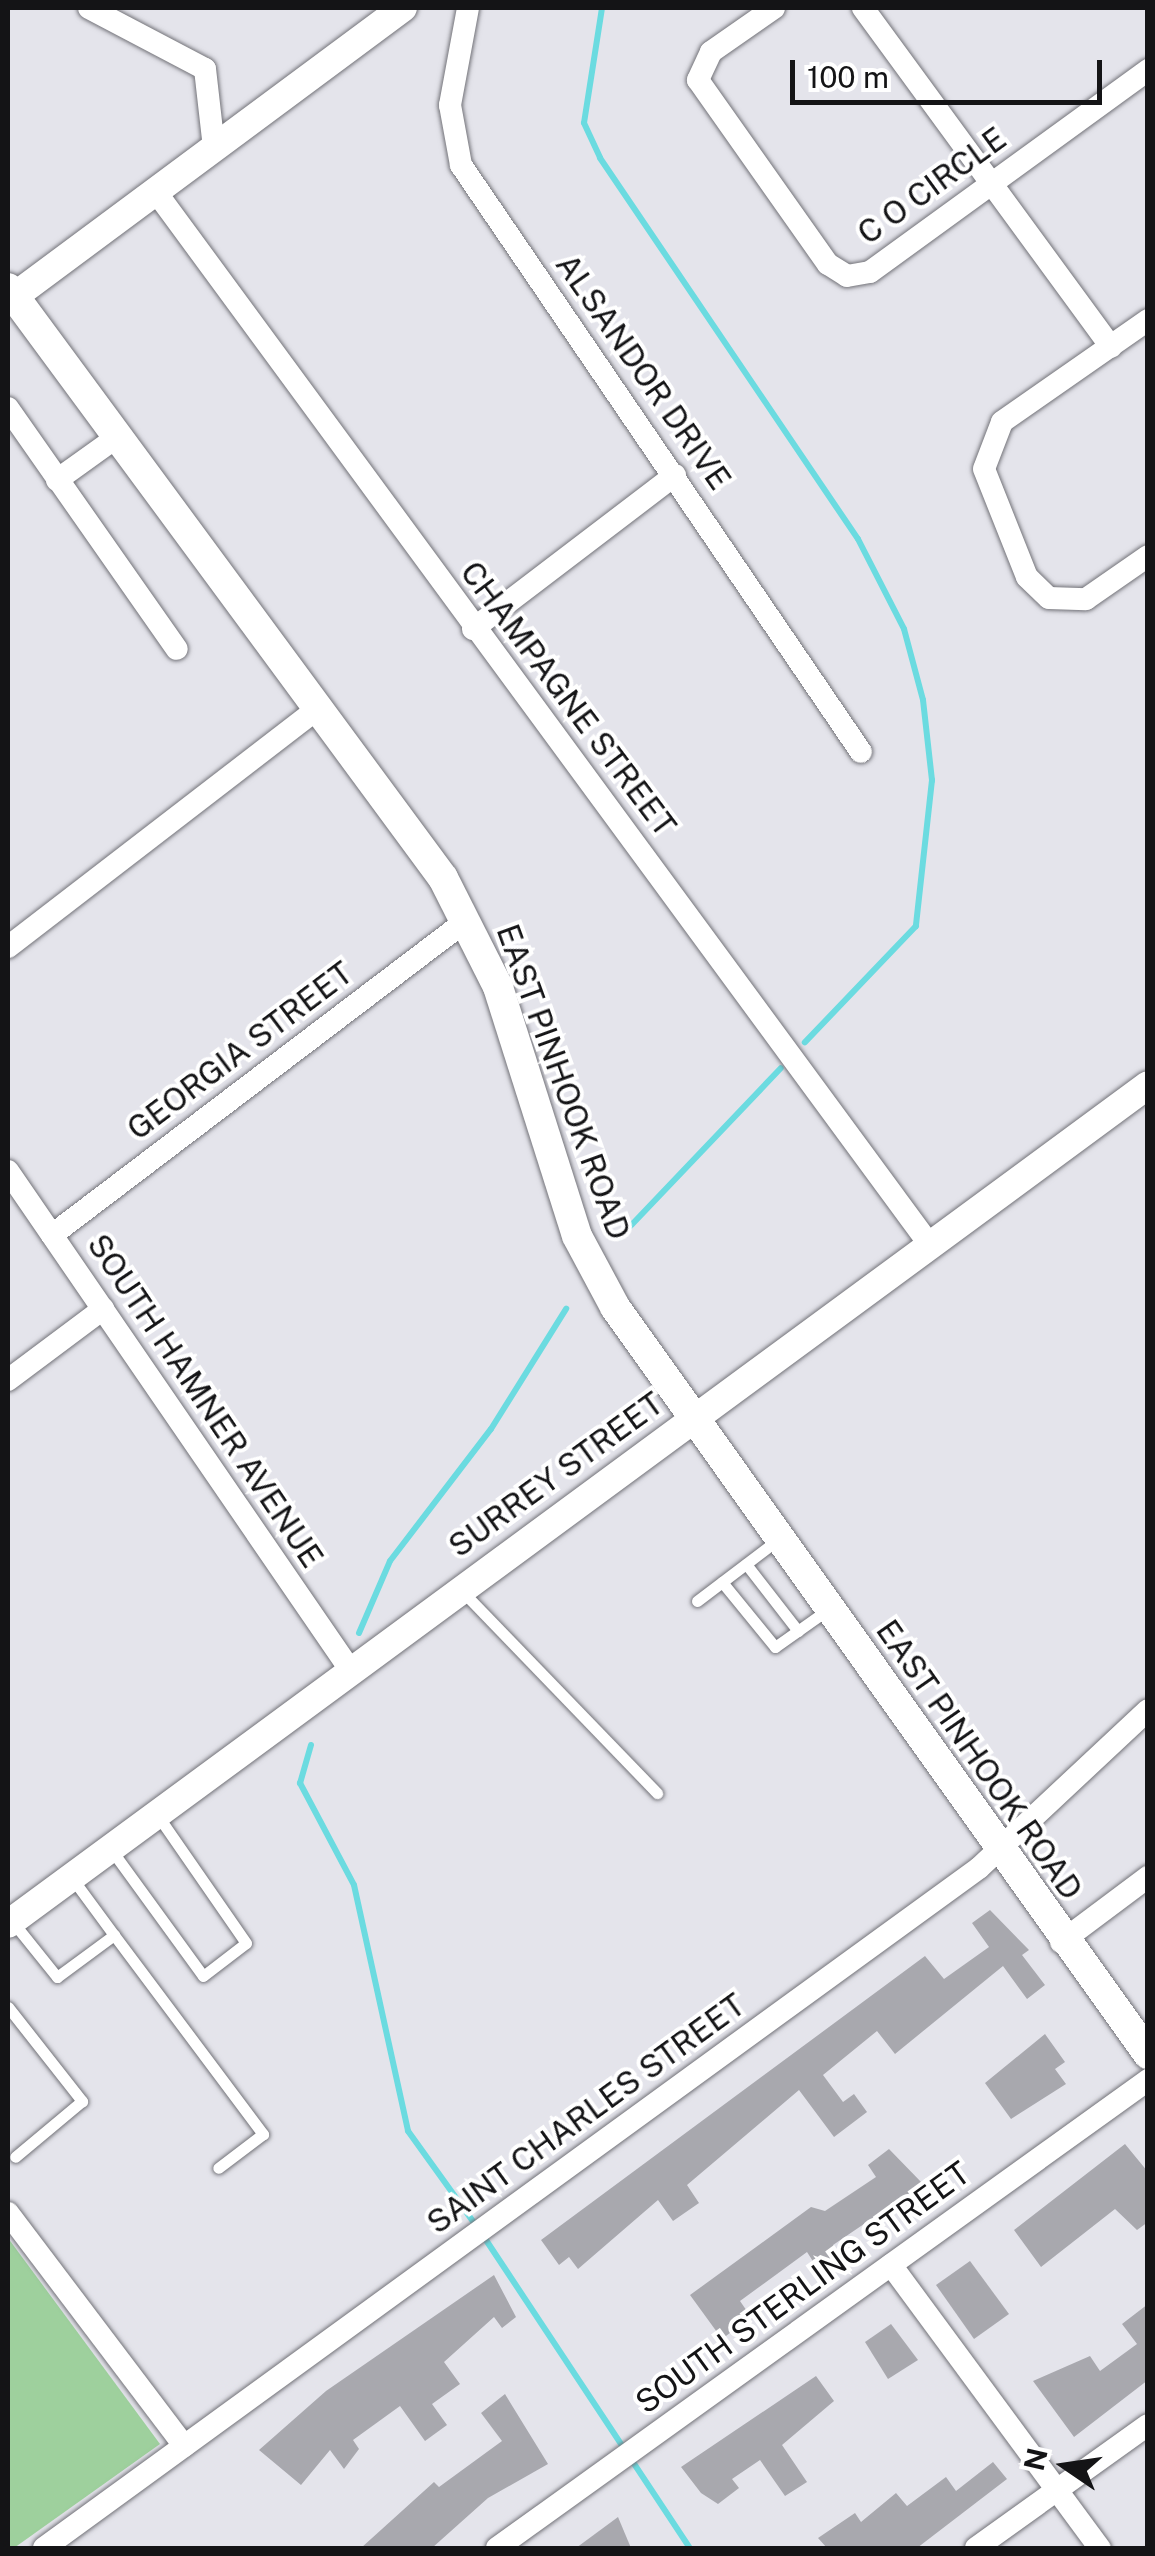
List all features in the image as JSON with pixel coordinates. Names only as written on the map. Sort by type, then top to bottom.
[{"type":"main road","name":"EAST PINHOOK ROAD","points":[[10,295],[316,710],[400,815],[467,920],[498,987],[582,1246],[692,1420],[831,1607],[1061,1942],[1148,2054]]},
{"type":"street","points":[[89,8],[205,70],[214,148]]},
{"type":"street","points":[[10,295],[403,8]]},
{"type":"street","name":"ALSANDOR DRIVE","points":[[468,8],[450,104],[457,156],[861,752]]},
{"type":"street","name":"C O CIRCLE","points":[[774,8],[710,52],[698,80],[836,272],[870,272],[1148,70]]},
{"type":"street","points":[[863,8],[1111,347]]},
{"type":"street","name":"CHAMPAGNE STREET","points":[[156,192],[473,629],[929,1244]]},
{"type":"street","points":[[1148,320],[995,430],[984,453],[988,486],[1027,576],[1049,598],[1086,599],[1148,556]]},
{"type":"street","points":[[8,408],[177,650]]},
{"type":"street","points":[[57,480],[117,437]]},
{"type":"street","points":[[473,629],[675,475]]},
{"type":"street","points":[[8,947],[316,710]]},
{"type":"street","name":"GEORGIA STREET","points":[[52,1235],[467,920]]},
{"type":"street","name":"SURREY STREET","points":[[10,1922],[349,1668],[1148,1085]]},
{"type":"street","name":"SOUTH HAMNER AVENUE","points":[[8,1171],[349,1668]]},
{"type":"street","points":[[8,1380],[103,1308]]},
{"type":"street","name":"SAINT CHARLES STREET","points":[[44,2548],[1001,1850],[1148,1710]]},
{"type":"street","points":[[1061,1942],[1148,1877]]},
{"type":"street","name":"SOUTH STERLING STREET","points":[[497,2548],[1148,2080]]},
{"type":"street","points":[[8,2213],[184,2446]]},
{"type":"street","points":[[890,2264],[1100,2548]]},
{"type":"street","points":[[976,2548],[1148,2425]]},
{"type":"lane","points":[[697,1601],[780,1538]]},
{"type":"lane","points":[[746,1564],[798,1631]]},
{"type":"lane","points":[[722,1582],[776,1647],[831,1607]]},
{"type":"lane","points":[[460,1588],[657,1794]]},
{"type":"lane","points":[[110,1847],[203,1976],[246,1944],[156,1812]]},
{"type":"lane","points":[[71,1876],[263,2134],[218,2168]]},
{"type":"lane","points":[[10,1922],[57,1977],[114,1935]]},
{"type":"lane","points":[[8,2007],[82,2102],[15,2157]]},
{"type":"green space","points":[[8,2238],[160,2444],[14,2548],[8,2548]]},
{"type":"building","points":[[990,1910],[1029,1950],[1022,1955],[1045,1985],[1027,1999],[1003,1966],[895,2054],[877,2031],[823,2075],[843,2102],[854,2094],[867,2112],[834,2137],[799,2090],[687,2185],[699,2203],[673,2221],[658,2200],[578,2269],[569,2257],[559,2265],[541,2240],[925,1956],[944,1979],[989,1947],[972,1923]]},
{"type":"building","points":[[1045,2034],[1065,2062],[1055,2069],[1066,2084],[1011,2119],[985,2083]]},
{"type":"building","points":[[1125,2144],[1148,2172],[1148,2222],[1137,2230],[1115,2209],[1041,2267],[1014,2230]]},
{"type":"building","points":[[889,2149],[923,2184],[833,2245],[840,2254],[816,2266],[807,2252],[740,2301],[751,2317],[722,2339],[690,2295],[811,2207],[825,2211],[876,2177],[868,2165]]},
{"type":"building","points":[[970,2261],[1009,2314],[974,2339],[936,2285]]},
{"type":"building","points":[[494,2275],[516,2317],[502,2328],[494,2317],[444,2362],[460,2384],[432,2404],[447,2425],[425,2441],[400,2406],[353,2440],[359,2449],[344,2469],[330,2450],[301,2485],[259,2450],[326,2391]]},
{"type":"building","points":[[1148,2304],[1148,2380],[1074,2437],[1033,2381],[1090,2356],[1100,2371],[1137,2344],[1122,2324]]},
{"type":"building","points":[[891,2324],[918,2360],[888,2379],[865,2342]]},
{"type":"building","points":[[816,2376],[834,2401],[782,2445],[807,2482],[785,2496],[760,2460],[732,2479],[739,2488],[718,2504],[701,2493],[681,2467]]},
{"type":"building","points":[[505,2394],[548,2464],[488,2498],[432,2548],[361,2548],[434,2482],[439,2487],[502,2441],[481,2413]]},
{"type":"building","points":[[993,2462],[1007,2479],[917,2548],[827,2548],[818,2538],[855,2513],[861,2522],[896,2493],[907,2506],[946,2477],[956,2491]]},
{"type":"building","points":[[618,2517],[631,2548],[576,2548]]},
{"type":"waterway","points":[[602,8],[584,123],[600,158],[858,539],[904,629],[923,700],[932,780],[916,926],[805,1042]]},
{"type":"waterway","points":[[620,1237],[781,1068]]},
{"type":"waterway","points":[[359,1633],[390,1561],[491,1429],[566,1309]]},
{"type":"waterway","points":[[311,1745],[300,1783],[354,1885],[408,2131],[477,2227]]},
{"type":"waterway","points":[[484,2237],[690,2548]]}]
